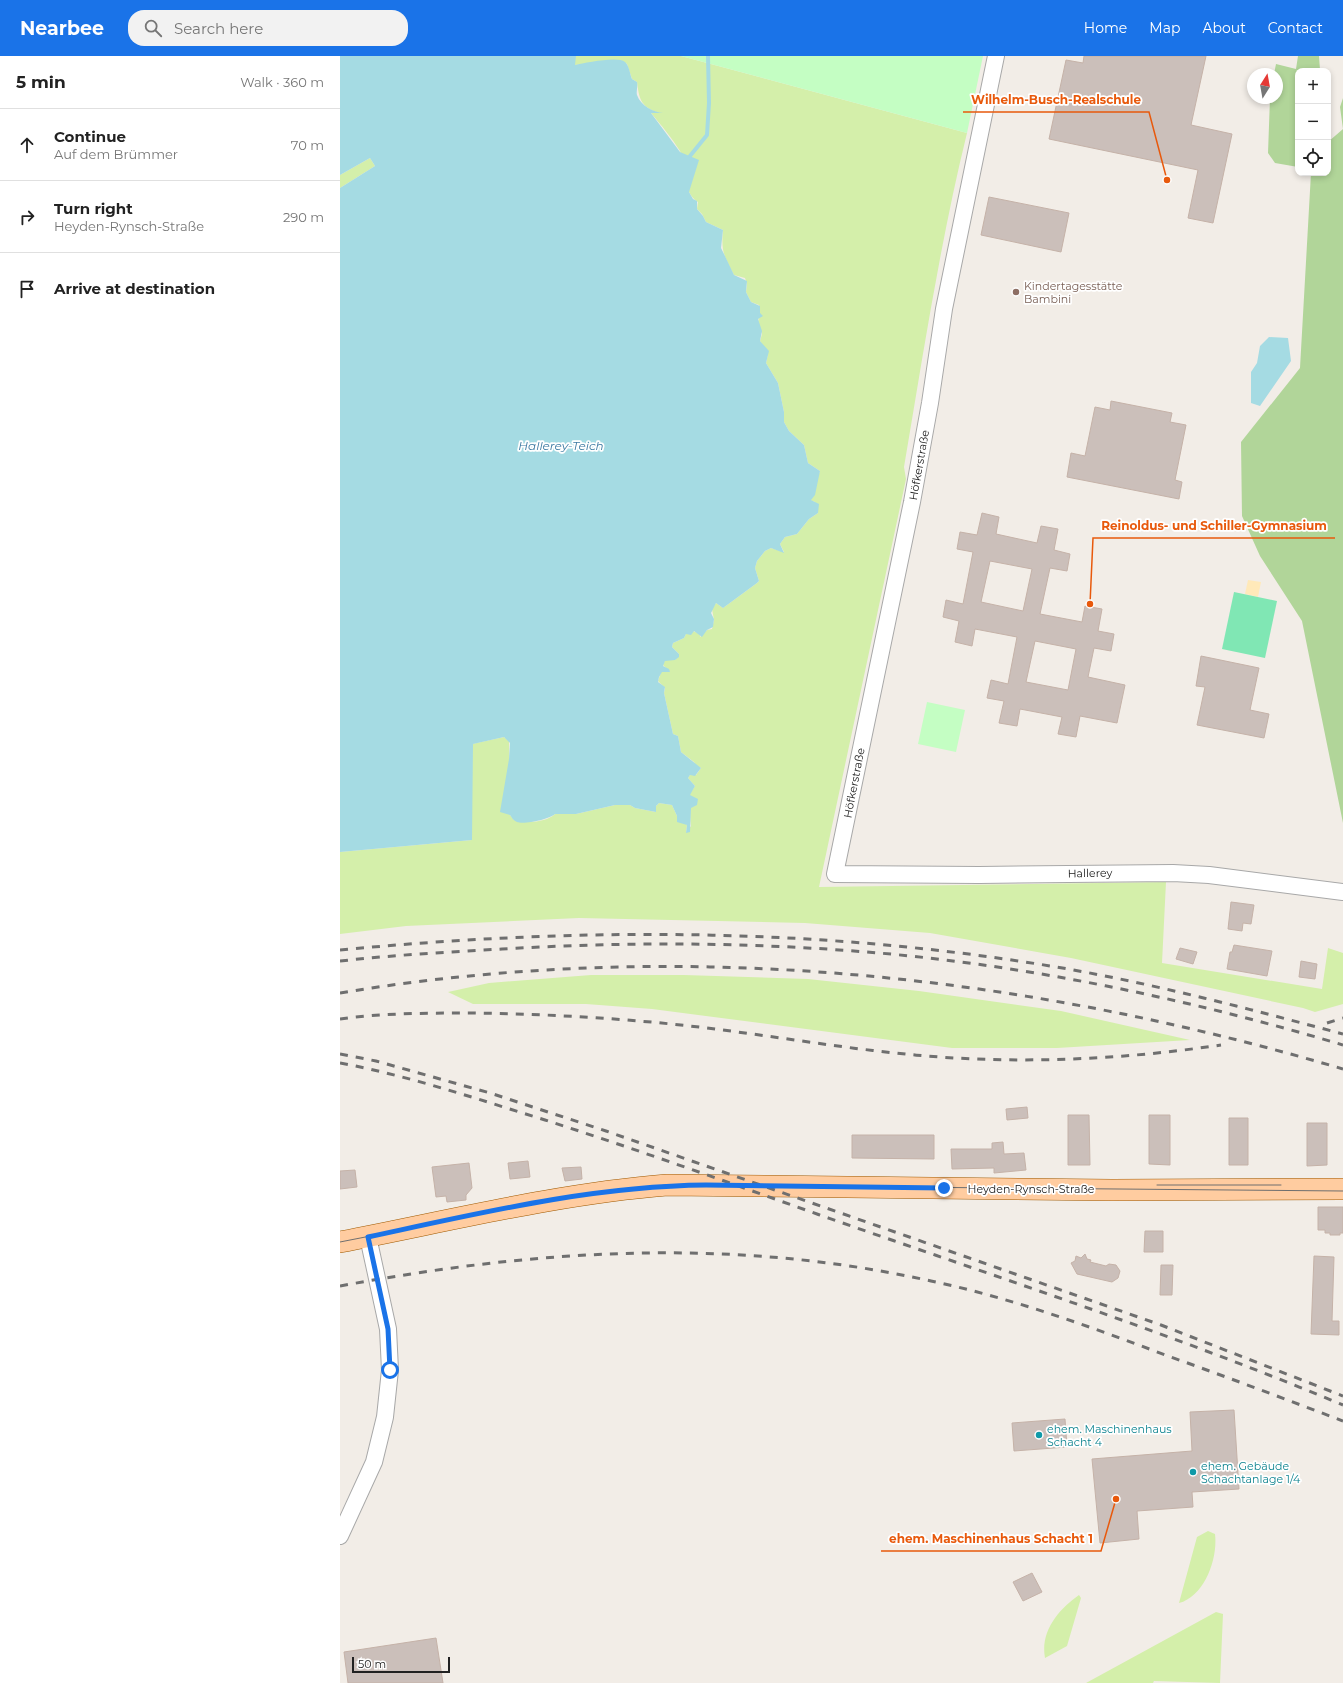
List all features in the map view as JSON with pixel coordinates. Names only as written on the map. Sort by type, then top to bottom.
[{"type":"main road","name":"Heyden-Rynsch-Straße","points":[[340,1242],[553,1199],[616,1189],[667,1185],[1112,1190],[1343,1189]]},
{"type":"street","name":"Höfkerstraße","points":[[835,874],[912,502],[930,404],[944,309],[996,56]]},
{"type":"street","name":"Hallerey","points":[[835,874],[979,875],[1173,873],[1209,875],[1343,892]]},
{"type":"street","points":[[340,1536],[374,1462],[385,1417],[390,1370],[388,1329],[368,1237]]},
{"type":"green space","points":[[534,56],[681,56],[967,133],[948,216],[932,299],[904,467],[906,479],[819,887],[1166,882],[1162,963],[1322,989],[1328,948],[1343,953],[1343,1004],[1315,1012],[1303,1008],[1071,958],[930,933],[805,923],[579,918],[406,926],[340,934],[340,852],[472,840],[472,744],[504,737],[509,741],[510,815],[514,820],[535,822],[551,817],[555,814],[576,814],[615,805],[630,805],[635,808],[656,812],[656,806],[659,803],[672,805],[677,816],[687,825],[686,833],[691,826],[689,795],[695,786],[688,778],[690,775],[696,775],[701,768],[696,766],[694,762],[681,752],[678,736],[673,734],[664,693],[665,688],[658,681],[661,672],[670,672],[663,665],[665,660],[675,660],[679,654],[672,647],[673,643],[684,638],[686,634],[691,634],[693,631],[700,634],[700,637],[707,630],[712,629],[714,620],[712,609],[716,603],[723,608],[757,583],[759,581],[755,568],[757,561],[765,551],[771,548],[784,552],[780,544],[785,537],[797,534],[809,519],[818,513],[815,502],[810,500],[820,471],[808,463],[804,445],[789,431],[784,422],[784,412],[778,383],[766,363],[768,354],[760,341],[762,334],[758,323],[759,305],[751,302],[746,292],[747,284],[745,278],[734,275],[728,263],[722,244],[723,230],[706,222],[702,214],[697,209],[698,202],[689,192],[680,151],[651,113],[656,112],[643,104],[637,82],[632,79],[627,64],[620,60],[575,65]]},
{"type":"green space","points":[[681,56],[983,56],[967,133]]},
{"type":"green space","points":[[1298,56],[1319,56],[1320,68],[1296,68]]},
{"type":"green space","points":[[1276,64],[1295,69],[1295,166],[1275,163],[1268,153],[1270,104],[1283,104],[1283,68],[1275,68]]},
{"type":"green space","points":[[1343,98],[1343,129],[1340,107]]},
{"type":"green space","points":[[1343,129],[1343,823],[1302,621],[1260,556],[1242,516],[1241,442],[1300,368],[1311,176],[1331,176],[1331,139]]},
{"type":"green space","points":[[370,158],[375,166],[340,188],[340,175]]},
{"type":"green space","points":[[1234,592],[1277,601],[1265,658],[1222,649]]},
{"type":"green space","points":[[927,702],[965,710],[956,752],[918,744]]},
{"type":"green space","points":[[591,975],[684,975],[808,979],[919,991],[1061,1011],[1190,1040],[1057,1048],[952,1048],[652,1009],[586,1004],[473,1004],[448,992],[489,983]]},
{"type":"green space","points":[[1208,1531],[1215,1534],[1215,1544],[1212,1565],[1208,1575],[1196,1593],[1179,1603],[1197,1537]]},
{"type":"green space","points":[[1079,1595],[1081,1598],[1067,1646],[1045,1658],[1044,1648],[1048,1630],[1058,1614]]},
{"type":"green space","points":[[1216,1612],[1223,1614],[1220,1683],[1154,1681],[1153,1683],[1086,1683]]},
{"type":"sand","points":[[1248,580],[1261,582],[1258,597],[1245,594]]},
{"type":"water","name":"Hallerey-Teich","points":[[340,56],[576,56],[575,65],[601,60],[621,60],[626,63],[632,79],[637,82],[637,95],[641,102],[651,110],[663,113],[651,113],[680,152],[699,160],[689,192],[693,199],[697,201],[697,209],[706,222],[723,230],[721,248],[734,275],[747,281],[746,292],[751,302],[760,306],[760,313],[763,316],[758,319],[762,331],[760,341],[769,351],[766,363],[778,383],[784,412],[784,422],[789,431],[804,445],[808,463],[820,471],[815,495],[811,500],[819,504],[818,513],[809,519],[797,534],[785,537],[780,544],[784,553],[771,548],[765,551],[757,561],[755,568],[759,581],[757,583],[723,608],[716,603],[711,613],[714,619],[713,627],[707,630],[702,637],[694,631],[691,635],[686,634],[684,638],[673,643],[672,647],[679,654],[679,657],[675,660],[665,661],[663,666],[669,669],[670,672],[662,672],[659,677],[658,682],[665,687],[664,693],[673,734],[678,736],[681,752],[701,768],[695,776],[690,775],[688,778],[695,786],[690,795],[698,799],[697,805],[691,808],[690,832],[686,833],[687,825],[677,822],[677,816],[672,805],[659,803],[656,806],[656,812],[635,808],[630,805],[615,805],[576,814],[555,814],[543,820],[520,823],[517,822],[510,815],[500,812],[509,759],[510,743],[504,737],[473,744],[472,840],[340,852],[340,188],[375,166],[370,158],[340,175]]},
{"type":"water","points":[[1269,337],[1288,338],[1291,361],[1260,406],[1251,403],[1251,372],[1257,363],[1260,346]]},
{"type":"building","points":[[1084,56],[1206,56],[1191,125],[1232,134],[1213,223],[1188,218],[1198,170],[1049,139],[1066,60],[1083,63]]},
{"type":"building","points":[[989,197],[1069,213],[1061,252],[981,235]]},
{"type":"building","points":[[1111,401],[1172,413],[1170,422],[1186,425],[1175,480],[1182,482],[1179,499],[1067,477],[1071,453],[1085,456],[1095,407],[1110,410]]},
{"type":"building","points":[[982,513],[999,517],[996,534],[1037,543],[1041,526],[1058,529],[1054,550],[1070,554],[1067,571],[1050,568],[1040,614],[1082,622],[1085,606],[1102,609],[1098,631],[1114,634],[1111,651],[1094,648],[1088,677],[1125,685],[1117,723],[1080,716],[1076,737],[1058,734],[1062,717],[1020,709],[1017,726],[999,723],[1004,701],[987,698],[991,680],[1008,684],[1017,637],[975,629],[972,646],[955,642],[959,621],[943,617],[946,600],[963,604],[973,552],[957,549],[960,532],[977,535]],"holes":[[[990,561],[1032,569],[1023,611],[981,602]],[[1035,641],[1076,649],[1068,690],[1026,682]]]},
{"type":"building","points":[[1201,656],[1259,668],[1250,710],[1269,714],[1264,738],[1197,725],[1205,687],[1196,686]]},
{"type":"building","points":[[1231,902],[1254,905],[1251,924],[1243,923],[1242,931],[1228,929]]},
{"type":"building","points":[[1234,945],[1272,951],[1267,976],[1227,969],[1230,952],[1232,952]]},
{"type":"building","points":[[1180,948],[1197,952],[1193,964],[1176,959]]},
{"type":"building","points":[[1301,961],[1317,964],[1315,979],[1299,977]]},
{"type":"building","points":[[1027,1107],[1028,1118],[1007,1120],[1006,1109]]},
{"type":"building","points":[[1068,1115],[1089,1115],[1090,1165],[1068,1165]]},
{"type":"building","points":[[1149,1115],[1170,1115],[1170,1165],[1149,1164]]},
{"type":"building","points":[[1229,1118],[1248,1118],[1248,1165],[1229,1165]]},
{"type":"building","points":[[1307,1123],[1327,1123],[1327,1165],[1307,1166]]},
{"type":"building","points":[[852,1135],[934,1135],[934,1159],[852,1158]]},
{"type":"building","points":[[1003,1142],[1004,1154],[1024,1153],[1026,1170],[994,1173],[994,1168],[952,1169],[951,1149],[992,1149],[992,1143]]},
{"type":"building","points":[[528,1161],[530,1177],[510,1179],[508,1163]]},
{"type":"building","points":[[469,1163],[472,1188],[466,1195],[466,1200],[447,1202],[446,1196],[436,1197],[432,1167]]},
{"type":"building","points":[[581,1167],[582,1179],[565,1181],[562,1168]]},
{"type":"building","points":[[355,1170],[357,1187],[340,1189],[340,1171]]},
{"type":"building","points":[[1318,1207],[1343,1207],[1343,1233],[1340,1233],[1340,1235],[1330,1235],[1330,1233],[1325,1233],[1325,1230],[1318,1230]]},
{"type":"building","points":[[1145,1231],[1163,1231],[1163,1252],[1144,1252]]},
{"type":"building","points":[[1085,1254],[1087,1259],[1091,1260],[1090,1262],[1106,1266],[1109,1264],[1116,1265],[1120,1271],[1118,1278],[1112,1282],[1077,1274],[1071,1263],[1075,1261],[1076,1256],[1081,1258]]},
{"type":"building","points":[[1314,1256],[1334,1257],[1332,1321],[1339,1321],[1339,1335],[1311,1334]]},
{"type":"building","points":[[1161,1265],[1173,1265],[1172,1295],[1160,1295]]},
{"type":"building","points":[[1234,1410],[1239,1489],[1192,1492],[1193,1507],[1137,1511],[1139,1539],[1100,1543],[1092,1459],[1192,1451],[1190,1412]]},
{"type":"building","name":"ehem. Maschinenhaus Schacht 4","points":[[1065,1419],[1067,1447],[1014,1451],[1012,1423]]},
{"type":"building","points":[[1032,1573],[1042,1592],[1023,1601],[1013,1582]]},
{"type":"building","points":[[436,1638],[443,1683],[348,1683],[344,1652]]},
{"type":"waterway","points":[[690,156],[707,135],[709,103],[708,56]]},
{"type":"tram line","points":[[340,1242],[543,1201],[626,1189],[667,1185],[1343,1191]]},
{"type":"tram line","points":[[1157,1185],[1281,1185]]},
{"type":"railway","points":[[340,950],[426,943],[598,935],[769,937],[854,942],[1025,962],[1105,976],[1225,1003],[1343,1034]]},
{"type":"railway","points":[[340,961],[401,955],[482,950],[634,944],[766,946],[854,951],[977,964],[1101,985],[1223,1012],[1343,1045]]},
{"type":"railway","points":[[340,993],[466,976],[592,968],[719,967],[846,974],[972,988],[1097,1009],[1221,1036],[1343,1069]]},
{"type":"railway","points":[[340,1019],[389,1014],[440,1013],[555,1015],[690,1026],[922,1056],[988,1059],[1055,1060],[1122,1056],[1221,1045]]},
{"type":"railway","points":[[1327,1023],[1343,1018]]},
{"type":"railway","points":[[340,1054],[376,1061],[490,1093],[606,1131],[1161,1325],[1343,1396]]},
{"type":"railway","points":[[340,1063],[392,1074],[443,1088],[613,1142],[1147,1329],[1343,1405]]},
{"type":"railway","points":[[340,1286],[415,1273],[489,1263],[636,1253],[709,1253],[783,1258],[857,1267],[961,1288],[1051,1314],[1110,1334],[1343,1421]]},
{"type":"place","name":"Wilhelm-Busch-Realschule","points":[[1167,180]]},
{"type":"place","name":"Kindertagesstätte Bambini","points":[[1016,292]]},
{"type":"place","name":"Reinoldus- und Schiller-Gymnasium","points":[[1090,604]]},
{"type":"place","name":"ehem. Maschinenhaus Schacht 4","points":[[1039,1435]]},
{"type":"place","name":"ehem. Gebäude Schachtanlage 1/4","points":[[1193,1472]]},
{"type":"place","name":"ehem. Maschinenhaus Schacht 1","points":[[1116,1499]]},
{"type":"route","points":[[390,1370],[388,1329],[368,1237],[553,1199],[616,1189],[667,1185],[944,1188]]}]
